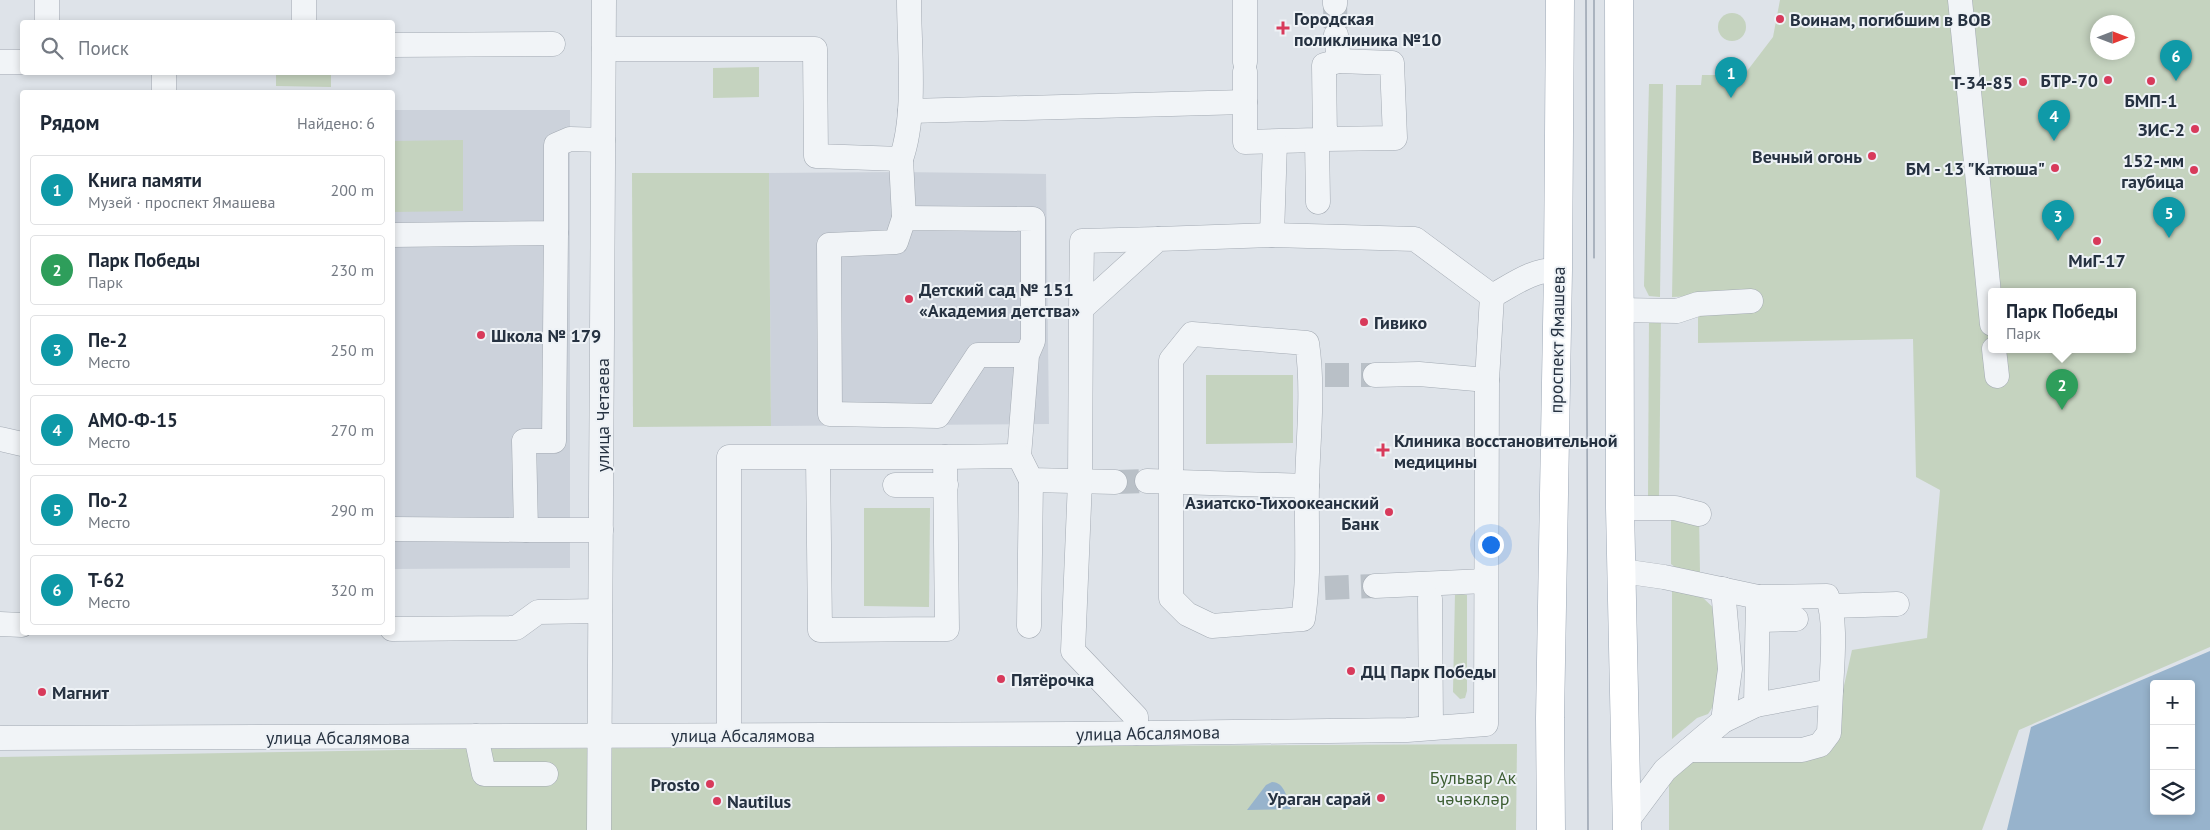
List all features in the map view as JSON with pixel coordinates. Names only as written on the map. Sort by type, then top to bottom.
[{"type":"main road","name":"проспект Ямашева","points":[[1551,830],[1550,718],[1558,270],[1560,0]]},
{"type":"main road","points":[[1619,0],[1620,508],[1627,826]]},
{"type":"street","points":[[47,0],[47,20]]},
{"type":"street","points":[[304,0],[304,20]]},
{"type":"street","name":"улица Четаева","points":[[599,830],[604,0]]},
{"type":"street","points":[[909,0],[910,111],[908,140],[901,159],[904,218],[896,242],[829,245],[830,414],[938,416],[978,355],[1026,355]]},
{"type":"street","points":[[1245,0],[1245,142],[1321,139],[1395,138],[1392,63],[1339,61],[1324,65],[1321,139],[1318,202]]},
{"type":"street","points":[[1960,0],[1988,288]]},
{"type":"street","points":[[1336,34],[1339,61]]},
{"type":"street","points":[[395,45],[553,44]]},
{"type":"street","points":[[604,49],[815,49],[816,156],[901,159]]},
{"type":"street","points":[[0,62],[20,62]]},
{"type":"street","points":[[164,75],[164,90]]},
{"type":"street","points":[[910,111],[1245,102]]},
{"type":"street","points":[[526,530],[524,441],[554,441],[556,145],[570,139],[603,140]]},
{"type":"street","points":[[1272,236],[1275,142]]},
{"type":"street","points":[[904,218],[1033,219],[1033,341],[1026,355],[1019,456],[1031,480],[1028,626]]},
{"type":"street","points":[[395,235],[556,233]]},
{"type":"street","points":[[1136,733],[1136,717],[1073,650],[1080,481],[1082,241],[1272,236],[1415,239],[1492,296]]},
{"type":"street","points":[[1081,309],[1158,238]]},
{"type":"street","points":[[1492,296],[1536,272],[1544,269],[1558,270]]},
{"type":"street","points":[[1376,586],[1485,581],[1487,380],[1492,296]]},
{"type":"street","points":[[1619,310],[1677,311],[1698,304],[1751,301]]},
{"type":"street","points":[[1192,334],[1307,344],[1319,375],[1307,486],[1316,588],[1303,619],[1212,626],[1187,614],[1171,598],[1170,482],[1171,360],[1192,334]]},
{"type":"street","points":[[1994,353],[1997,376]]},
{"type":"street","points":[[1375,375],[1420,374],[1487,380]]},
{"type":"street","points":[[0,439],[20,444]]},
{"type":"street","points":[[729,736],[729,457],[1019,456]]},
{"type":"street","points":[[818,457],[820,630],[947,629],[945,457]]},
{"type":"street","points":[[1031,480],[1115,482]]},
{"type":"street","points":[[1147,481],[1307,486]]},
{"type":"street","points":[[895,484],[946,485]]},
{"type":"street","points":[[1620,508],[1675,508],[1699,514]]},
{"type":"street","points":[[395,529],[601,530]]},
{"type":"street","points":[[1622,571],[1723,589],[1758,608],[1796,619]]},
{"type":"street","name":"улица Абсалямова","points":[[0,738],[1136,733],[1407,730],[1431,726],[1486,724],[1485,581]]},
{"type":"street","points":[[1723,589],[1730,669],[1723,720]]},
{"type":"street","points":[[1689,750],[1802,750],[1820,745],[1829,733],[1831,606],[1827,596],[1758,608]]},
{"type":"street","points":[[1430,599],[1431,726]]},
{"type":"street","points":[[1831,606],[1897,604]]},
{"type":"street","points":[[1756,705],[1758,608]]},
{"type":"street","points":[[395,628],[516,628],[538,612],[600,612]]},
{"type":"street","points":[[0,624],[20,625]]},
{"type":"street","points":[[1627,826],[1665,770],[1723,720],[1756,705],[1831,691]]},
{"type":"street","points":[[476,736],[484,774],[546,774]]},
{"type":"shaded area","name":"Школа № 179","points":[[395,110],[570,110],[570,568],[395,569]]},
{"type":"shaded area","name":"Детский сад № 151 «Академия детства»","points":[[769,173],[1046,174],[1049,424],[771,426]]},
{"type":"green space","points":[[1780,0],[2210,0],[2210,647],[2019,730],[1982,830],[1669,830],[1669,778],[1690,760],[1829,752],[1852,650],[1927,638],[1940,490],[1916,477],[1913,339],[1698,343],[1698,296],[1672,297],[1676,85],[1701,85],[1702,75],[1744,75],[1773,37]]},
{"type":"green space","points":[[1732,13],[1742,17],[1746,27],[1742,37],[1732,41],[1722,37],[1718,27],[1722,17]]},
{"type":"green space","points":[[759,67],[759,97],[713,98],[713,68]]},
{"type":"green space","points":[[276,75],[331,75],[331,87],[276,86]]},
{"type":"green space","points":[[1649,84],[1663,84],[1660,297],[1649,296],[1644,286]]},
{"type":"green space","points":[[463,140],[463,211],[395,212],[395,141]]},
{"type":"green space","points":[[632,173],[769,173],[771,426],[633,427]]},
{"type":"green space","points":[[1649,315],[1661,316],[1659,499],[1648,498]]},
{"type":"green space","points":[[1206,375],[1293,375],[1293,443],[1206,444]]},
{"type":"green space","points":[[864,508],[930,508],[929,607],[864,606]]},
{"type":"green space","points":[[1671,513],[1699,515],[1700,573],[1676,568],[1671,564]]},
{"type":"green space","points":[[1672,589],[1700,595],[1721,615],[1720,696],[1708,714],[1697,718],[1672,739]]},
{"type":"green space","points":[[1455,593],[1467,595],[1467,691],[1465,698],[1460,699],[1453,692]]},
{"type":"green space","name":"Бульвар Ак чәчәкләр","points":[[1517,744],[1516,830],[0,830],[0,757],[457,749]]},
{"type":"water","points":[[2210,651],[2210,830],[2007,830],[2031,727]]},
{"type":"water","points":[[1272,782],[1283,788],[1291,809],[1247,810],[1266,785]]},
{"type":"tunnel","points":[[1335,4],[1336,35]]},
{"type":"tunnel","points":[[1325,375],[1375,375]]},
{"type":"tunnel","points":[[1115,482],[1147,481]]},
{"type":"tunnel","points":[[1325,588],[1375,586]]},
{"type":"tram line","points":[[1586,0],[1588,830]]},
{"type":"tram line","points":[[1594,0],[1594,258]]},
{"type":"place","name":"Воинам, погибшим в ВОВ","points":[[1780,19]]},
{"type":"place","name":"Городская поликлиника №10","points":[[1283,28]]},
{"type":"place","name":"БТР-70","points":[[2108,80]]},
{"type":"place","name":"БМП-1","points":[[2151,81]]},
{"type":"place","name":"Т-62","points":[[2176,81]]},
{"type":"place","name":"Т-34-85","points":[[2023,82]]},
{"type":"place","name":"Книга памяти","points":[[1731,98]]},
{"type":"place","name":"ЗИС-2","points":[[2195,129]]},
{"type":"place","name":"АМО-Ф-15","points":[[2054,141]]},
{"type":"place","name":"Вечный огонь","points":[[1872,156]]},
{"type":"place","name":"БМ - 13 \"Катюша\"","points":[[2055,168]]},
{"type":"place","name":"152-мм гаубица","points":[[2194,170]]},
{"type":"place","name":"По-2","points":[[2169,238]]},
{"type":"place","name":"Пе-2","points":[[2058,241]]},
{"type":"place","name":"МиГ-17","points":[[2097,241]]},
{"type":"place","name":"Детский сад № 151 «Академия детства»","points":[[909,299]]},
{"type":"place","name":"Гивико","points":[[1364,322]]},
{"type":"place","name":"Школа № 179","points":[[481,335]]},
{"type":"place","name":"Парк Победы","points":[[2062,410]]},
{"type":"place","name":"Клиника восстановительной медицины","points":[[1383,450]]},
{"type":"place","name":"Азиатско-Тихоокеанский Банк","points":[[1389,512]]},
{"type":"place","name":"ДЦ Парк Победы","points":[[1351,671]]},
{"type":"place","name":"Пятёрочка","points":[[1001,679]]},
{"type":"place","name":"Магнит","points":[[42,692]]},
{"type":"place","name":"Prosto","points":[[710,784]]},
{"type":"place","name":"Ураган сарай","points":[[1381,798]]},
{"type":"place","name":"Nautilus","points":[[717,801]]}]
